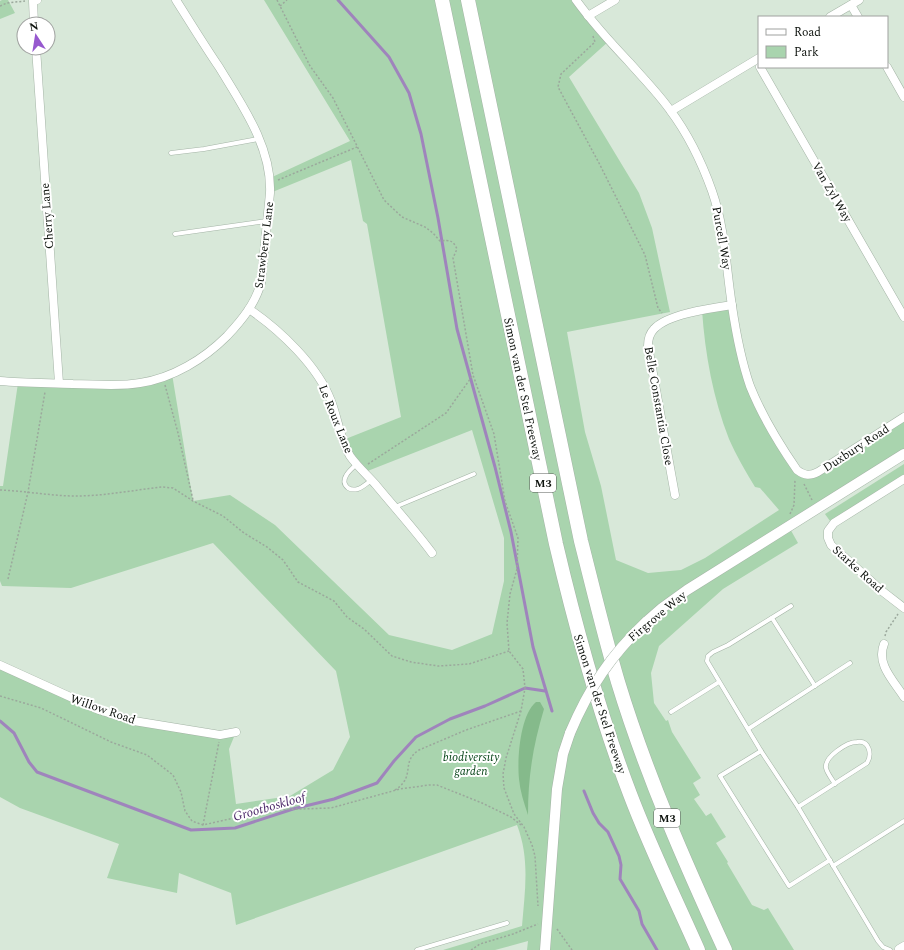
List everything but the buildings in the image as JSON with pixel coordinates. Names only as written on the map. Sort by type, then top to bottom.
[{"type":"highway","name":"Simon van der Stel Freeway","points":[[442,0],[549,513],[575,622],[589,673],[630,795],[698,950]]},
{"type":"highway","name":"Simon van der Stel Freeway","points":[[468,0],[581,541],[602,625],[618,683],[645,762],[670,827],[725,950]]},
{"type":"street","points":[[34,16],[35,0]]},
{"type":"street","name":"Strawberry Lane","points":[[0,381],[116,385],[155,380],[186,367],[205,354],[233,330],[257,296],[261,283],[267,221],[270,184],[268,169],[263,151],[243,107],[176,0]]},
{"type":"street","name":"Purcell Way","points":[[576,0],[588,16],[671,111],[681,126],[701,164],[717,207],[726,249],[732,305],[739,346],[750,386],[771,429],[797,470],[808,476]]},
{"type":"street","points":[[588,16],[615,0]]},
{"type":"street","points":[[832,16],[859,0]]},
{"type":"street","points":[[851,5],[857,16]]},
{"type":"street","name":"Cherry Lane","points":[[37,56],[58,383]]},
{"type":"street","points":[[671,111],[758,63]]},
{"type":"street","name":"Van Zyl Way","points":[[761,68],[904,317]]},
{"type":"street","points":[[888,68],[904,97]]},
{"type":"street","name":"Belle Constantia Close","points":[[675,495],[648,340],[653,329],[669,320],[702,310],[732,305]]},
{"type":"street","name":"Le Roux Lane","points":[[249,309],[281,334],[303,358],[320,380],[331,400],[343,440],[350,456],[395,507],[432,553]]},
{"type":"street","name":"Duxbury Road","points":[[808,476],[818,472],[904,417]]},
{"type":"street","name":"Firgrove Way","points":[[545,950],[560,767],[570,733],[596,680],[629,637],[662,608],[687,590],[904,454]]},
{"type":"street","name":"Starke Road","points":[[903,607],[882,591],[831,546],[828,538],[828,531],[834,523],[904,479]]},
{"type":"street","points":[[884,644],[881,651],[881,661],[904,697]]},
{"type":"street","name":"Willow Road","points":[[0,665],[99,710],[134,721],[220,735],[236,732]]},
{"type":"lane","points":[[171,153],[204,149],[258,139]]},
{"type":"lane","points":[[175,234],[267,221]]},
{"type":"lane","points":[[359,466],[345,478],[345,482],[348,487],[353,490],[358,489],[372,480]]},
{"type":"lane","points":[[395,507],[474,474]]},
{"type":"lane","points":[[791,606],[708,656],[707,661],[798,807],[878,941],[883,947],[890,950]]},
{"type":"lane","points":[[772,618],[815,686]]},
{"type":"lane","points":[[748,729],[850,663]]},
{"type":"lane","points":[[671,712],[719,682]]},
{"type":"lane","points":[[798,807],[835,784],[867,763],[870,754],[870,750],[867,745],[862,742],[851,743],[828,758],[826,768],[835,784]]},
{"type":"lane","points":[[762,751],[720,776],[789,886],[830,860]]},
{"type":"lane","points":[[834,866],[904,821]]},
{"type":"lane","points":[[417,950],[507,923]]},
{"type":"path","points":[[0,6],[7,3],[35,0]]},
{"type":"path","points":[[277,0],[310,66],[333,98],[384,200],[402,217],[425,227],[440,241],[450,240],[454,242],[457,249],[453,258],[473,375],[494,434],[505,501],[518,538],[517,569],[510,594],[508,623],[510,651],[523,669],[524,688],[521,711],[506,758],[503,774],[504,788],[508,801],[514,814],[524,827],[532,845],[536,871],[538,909]]},
{"type":"path","points":[[280,6],[287,0]]},
{"type":"path","points":[[593,36],[595,42],[561,74],[558,87],[599,163],[645,255],[658,308],[669,320]]},
{"type":"path","points":[[270,184],[357,146]]},
{"type":"path","points":[[359,466],[446,413],[473,375]]},
{"type":"path","points":[[155,380],[165,384],[178,433],[193,501]]},
{"type":"path","points":[[8,578],[28,492],[45,389],[58,383]]},
{"type":"path","points":[[789,516],[794,505],[795,477],[797,470]]},
{"type":"path","points":[[808,476],[804,481],[804,486],[813,501]]},
{"type":"path","points":[[0,490],[77,496],[162,487],[173,488],[193,501],[223,516],[244,533],[267,547],[283,560],[298,582],[334,601],[347,617],[364,629],[392,656],[411,662],[438,666],[469,664],[510,651]]},
{"type":"path","points":[[884,644],[886,632],[903,607]]},
{"type":"path","points":[[0,696],[41,708],[110,742],[147,755],[173,775],[181,792],[185,811],[192,821],[204,825],[269,810],[332,808],[407,788],[437,785],[497,809],[524,827]]},
{"type":"path","points":[[394,791],[404,783],[408,764],[414,754],[420,750],[466,730],[521,711]]},
{"type":"path","points":[[204,825],[220,735]]},
{"type":"path","points":[[536,871],[542,871]]},
{"type":"path","points":[[471,950],[480,944],[514,934],[539,924]]},
{"type":"path","points":[[555,925],[572,950]]},
{"type":"green space","points":[[8,0],[15,13],[0,19],[0,1]]},
{"type":"green space","name":"biodiversity garden","points":[[264,0],[576,0],[609,41],[569,77],[639,193],[652,228],[670,312],[567,332],[585,432],[601,486],[616,560],[648,573],[681,570],[705,558],[779,510],[760,488],[755,487],[729,439],[714,392],[705,343],[702,310],[732,305],[744,367],[787,455],[807,476],[904,417],[904,454],[789,527],[798,543],[723,589],[659,646],[651,673],[654,703],[666,721],[668,720],[672,732],[701,778],[693,783],[700,795],[694,799],[706,816],[711,813],[726,837],[716,843],[752,905],[764,910],[768,908],[794,950],[527,950],[528,941],[495,950],[443,950],[522,926],[526,875],[524,850],[517,825],[236,925],[231,893],[179,873],[177,893],[107,878],[119,844],[20,808],[0,797],[0,665],[99,710],[182,728],[236,732],[229,749],[236,804],[290,796],[333,770],[350,737],[336,671],[213,543],[71,588],[2,586],[0,581],[0,486],[3,486],[18,383],[116,385],[172,374],[193,501],[230,495],[275,525],[389,635],[452,650],[492,634],[504,581],[504,538],[472,430],[365,472],[343,440],[401,417],[367,224],[363,221],[351,160],[270,193],[270,178],[350,141]]},
{"type":"green space","points":[[904,464],[904,475],[830,521],[825,514]]},
{"type":"green space","points":[[536,702],[540,702],[544,709],[532,761],[528,815],[522,797],[518,770],[519,749],[526,717]]},
{"type":"waterway","points":[[338,0],[389,57],[409,93],[421,134],[438,218],[457,329],[495,467],[511,532],[533,647],[552,711]]},
{"type":"waterway","name":"Grootboskloof","points":[[0,721],[14,733],[29,762],[37,772],[191,830],[235,828],[293,809],[334,799],[377,783],[394,761],[416,737],[450,719],[485,706],[525,688],[545,691]]},
{"type":"waterway","points":[[584,791],[593,813],[599,823],[608,832],[619,856],[621,865],[620,879],[639,911],[642,924],[657,950]]}]
